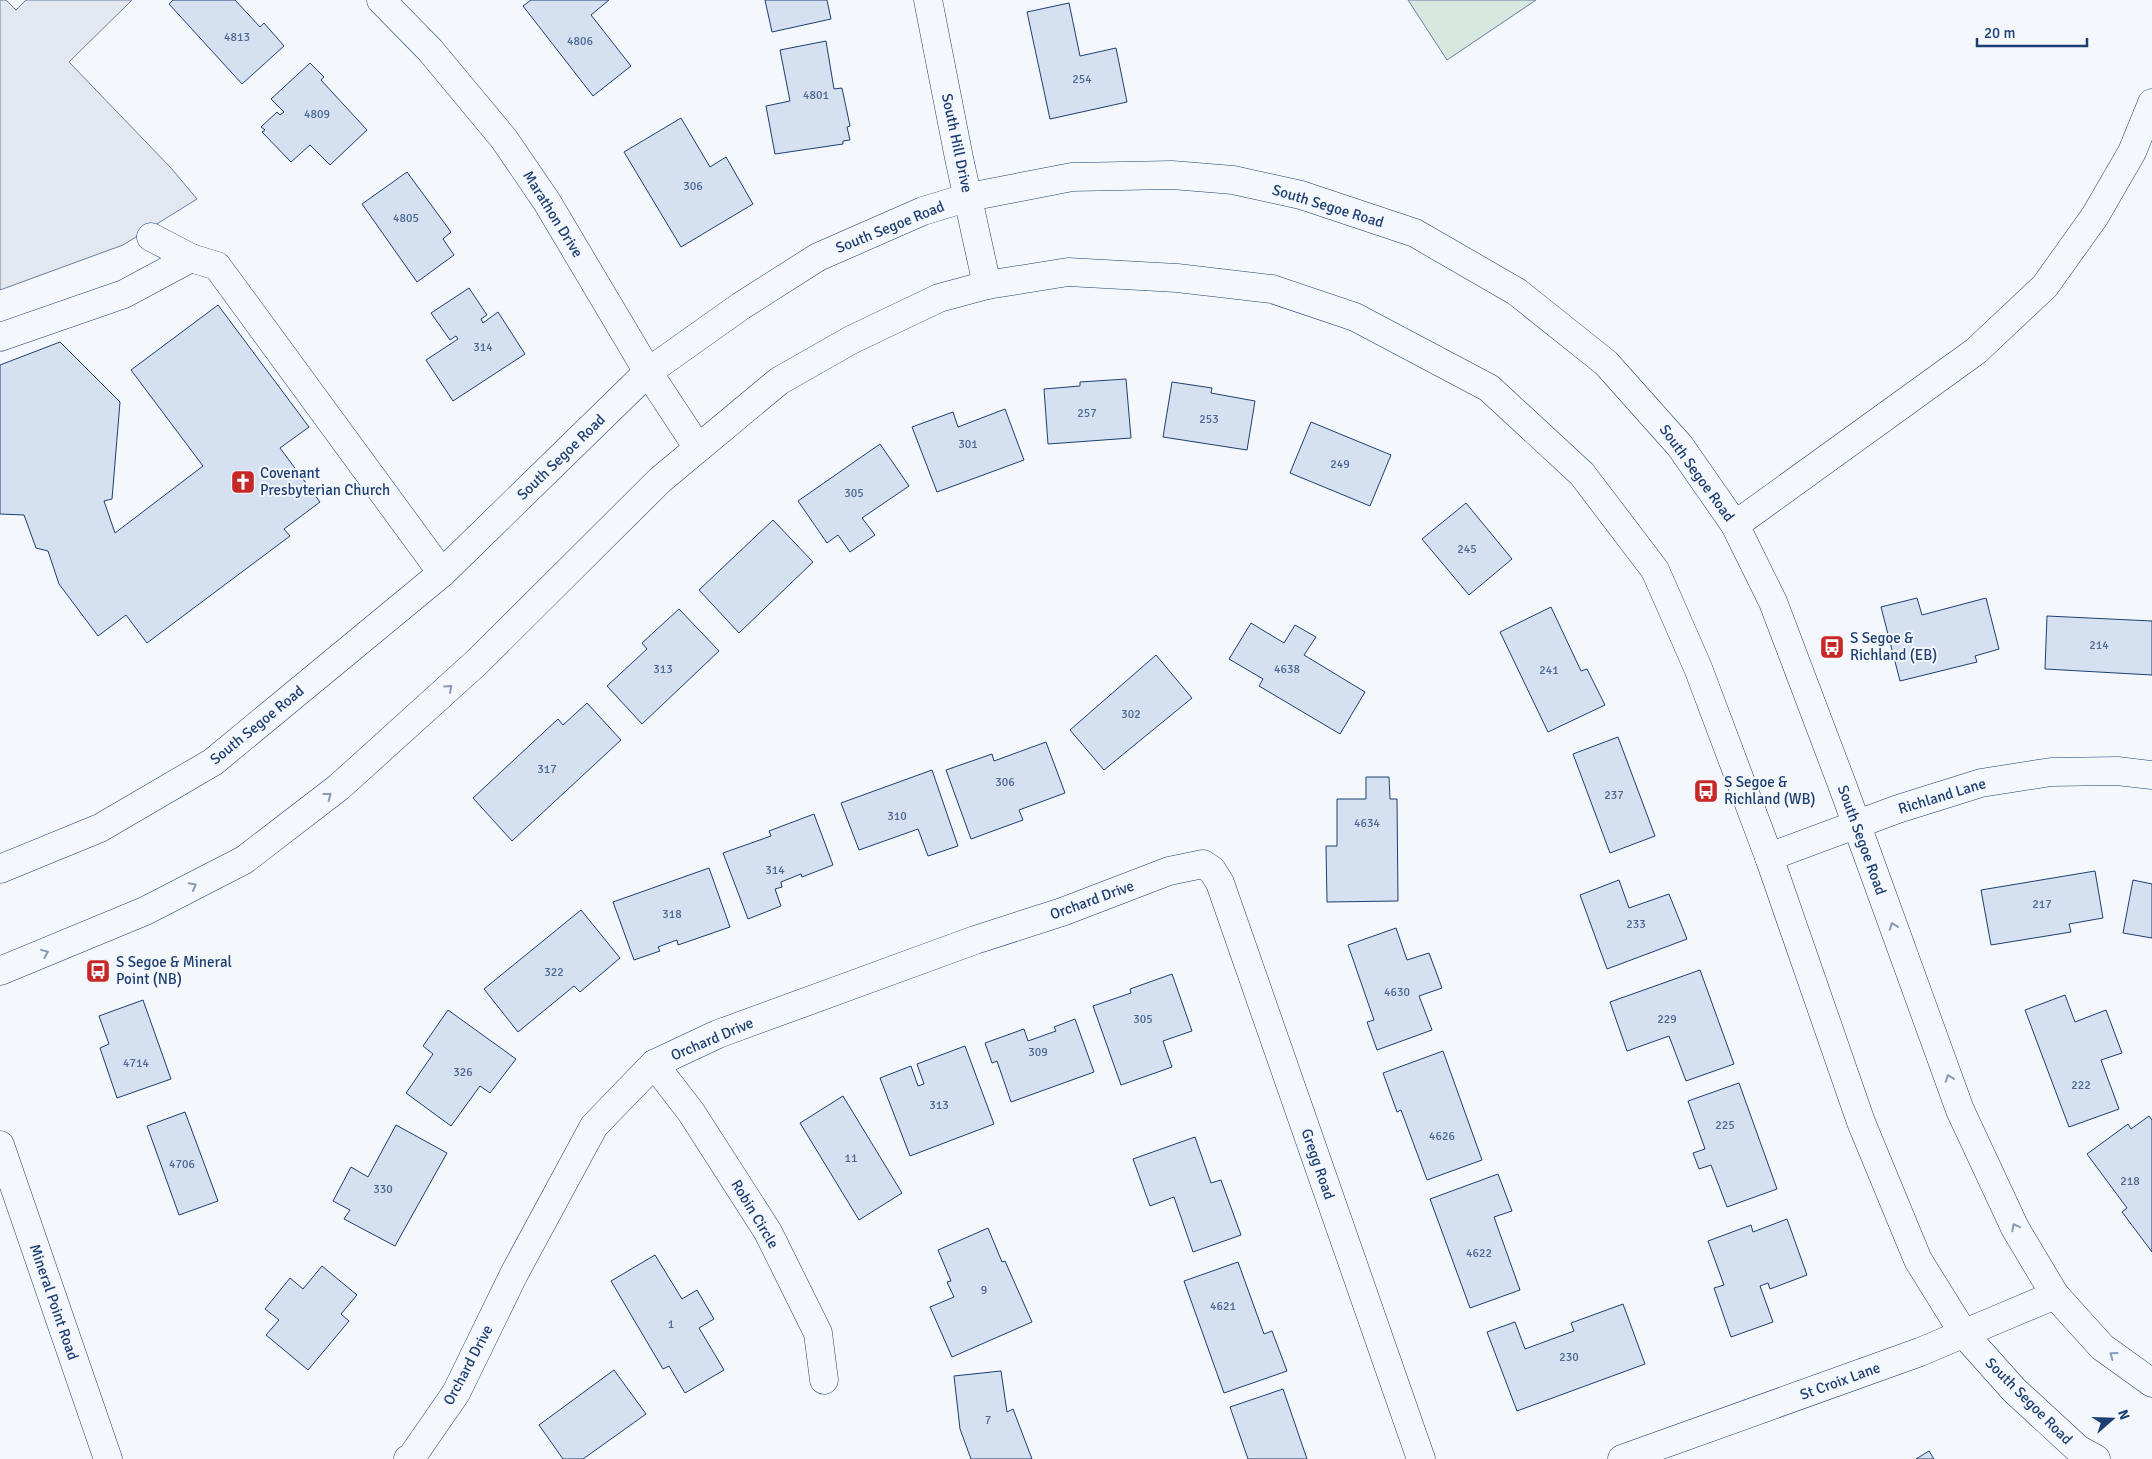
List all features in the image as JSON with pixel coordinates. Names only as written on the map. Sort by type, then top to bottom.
[{"type":"street","name":"Marathon Drive","points":[[381,0],[430,50],[504,139],[547,202],[648,372],[698,448]]},
{"type":"street","name":"South Hill Drive","points":[[928,0],[987,285]]},
{"type":"street","points":[[1735,525],[1976,351],[2045,286],[2100,208],[2132,152],[2152,103]]},
{"type":"street","name":"South Segoe Road","points":[[0,869],[100,828],[213,762],[442,573],[648,372],[741,306],[818,257],[923,211],[969,197],[1072,177],[1172,175],[1233,180],[1301,195],[1415,234],[1517,292],[1606,363],[1680,446],[1735,525],[1773,602],[1960,1110],[2015,1228],[2055,1295],[2102,1347],[2152,1383]]},
{"type":"street","points":[[151,237],[191,258],[217,266],[442,573]]},
{"type":"street","points":[[0,337],[124,294],[191,258]]},
{"type":"street","name":"South Segoe Road","points":[[0,971],[145,911],[244,860],[339,787],[469,670],[660,480],[779,380],[851,340],[939,298],[987,285],[1068,272],[1177,278],[1272,289],[1355,317],[1489,388],[1582,474],[1655,570],[1698,668],[1769,857],[1861,1122],[1918,1260],[1964,1334],[2014,1390],[2078,1449],[2096,1459]]},
{"type":"street","name":"Richland Lane","points":[[1769,857],[1856,824],[1981,782],[2051,772],[2118,771],[2152,775]]},
{"type":"street","name":"Orchard Drive","points":[[408,1459],[411,1458],[456,1393],[514,1274],[594,1126],[654,1064],[718,1034],[975,940],[1062,912],[1169,871],[1203,864],[1212,870]]},
{"type":"street","name":"Gregg Road","points":[[1212,870],[1223,892],[1421,1459]]},
{"type":"street","name":"Robin Circle","points":[[654,1064],[691,1112],[768,1232],[818,1333],[824,1380]]},
{"type":"street","name":"Mineral Point Road","points":[[0,1145],[108,1459]]},
{"type":"street","name":"St Croix Lane","points":[[1622,1459],[1964,1334],[2055,1295]]},
{"type":"shaded area","points":[[0,0],[6,0],[16,10],[26,0],[132,0],[69,62],[171,168],[197,199],[123,245],[0,290]]},
{"type":"shaded area","points":[[1408,0],[1536,0],[1447,60]]},
{"type":"building","points":[[173,0],[235,0],[260,27],[264,23],[284,46],[242,84],[169,4]]},
{"type":"building","points":[[531,0],[609,0],[591,15],[631,66],[593,96],[523,6]]},
{"type":"building","points":[[765,0],[827,0],[831,19],[772,32]]},
{"type":"building","points":[[1069,3],[1080,56],[1116,48],[1127,102],[1050,119],[1027,12]]},
{"type":"building","points":[[826,41],[834,89],[842,88],[850,126],[847,127],[850,140],[843,141],[843,144],[775,154],[766,106],[790,101],[780,50]]},
{"type":"building","points":[[310,63],[324,77],[321,80],[367,130],[330,165],[310,145],[291,162],[262,132],[265,130],[261,127],[277,112],[280,115],[284,112],[271,99]]},
{"type":"building","points":[[681,118],[710,167],[726,157],[753,204],[681,247],[624,152]]},
{"type":"building","points":[[407,172],[451,232],[443,239],[454,255],[417,282],[362,204]]},
{"type":"building","points":[[469,288],[487,315],[481,319],[483,323],[498,312],[525,354],[453,401],[426,360],[458,339],[456,336],[450,340],[431,313]]},
{"type":"building","name":"Covenant Presbyterian Church","points":[[218,305],[309,427],[280,448],[320,502],[284,529],[290,536],[147,643],[126,615],[98,636],[59,584],[48,551],[36,548],[24,515],[0,514],[0,365],[60,342],[120,402],[112,499],[104,501],[115,533],[203,466],[131,370]]},
{"type":"building","points":[[1126,379],[1131,438],[1048,444],[1044,389],[1080,386],[1080,382]]},
{"type":"building","points":[[1172,382],[1212,388],[1211,393],[1255,401],[1247,450],[1163,437]]},
{"type":"building","points":[[1005,409],[1024,460],[937,492],[912,427],[953,412],[958,427]]},
{"type":"building","points":[[1311,422],[1391,455],[1370,506],[1290,473]]},
{"type":"building","points":[[880,444],[909,486],[862,518],[875,535],[850,552],[838,535],[827,543],[798,501]]},
{"type":"building","points":[[1466,503],[1512,559],[1469,595],[1422,539]]},
{"type":"building","points":[[773,520],[813,562],[739,633],[699,590]]},
{"type":"building","points":[[1917,598],[1922,615],[1986,598],[1999,649],[1975,656],[1977,662],[1900,681],[1881,607]]},
{"type":"building","points":[[1551,607],[1581,671],[1587,669],[1605,705],[1548,732],[1500,632]]},
{"type":"building","points":[[679,609],[719,651],[642,724],[607,686],[647,649],[642,643]]},
{"type":"building","points":[[2047,616],[2152,621],[2152,675],[2045,669]]},
{"type":"building","points":[[1251,623],[1284,643],[1295,625],[1316,637],[1304,655],[1365,692],[1340,734],[1259,686],[1263,679],[1229,659]]},
{"type":"building","points":[[1156,655],[1192,698],[1104,770],[1070,730]]},
{"type":"building","points":[[587,703],[621,740],[512,841],[473,798],[558,719],[563,725]]},
{"type":"building","points":[[1618,737],[1655,836],[1610,853],[1573,754]]},
{"type":"building","points":[[1046,742],[1065,793],[1019,810],[1023,820],[971,839],[946,770],[992,754],[994,761]]},
{"type":"building","points":[[932,770],[958,846],[928,856],[918,829],[859,850],[841,803]]},
{"type":"building","points":[[1366,777],[1389,777],[1390,799],[1397,799],[1398,901],[1327,902],[1326,846],[1337,846],[1337,799],[1366,799]]},
{"type":"building","points":[[814,814],[833,865],[802,877],[801,874],[781,882],[782,887],[775,889],[781,906],[748,919],[723,853],[771,836],[769,831]]},
{"type":"building","points":[[709,868],[730,927],[678,945],[677,940],[658,947],[660,951],[634,960],[613,902]]},
{"type":"building","points":[[2095,871],[2103,918],[2069,924],[2071,932],[1991,945],[1981,890]]},
{"type":"building","points":[[1619,880],[1629,908],[1669,894],[1687,939],[1607,969],[1580,895]]},
{"type":"building","points":[[2133,880],[2152,884],[2152,938],[2123,933]]},
{"type":"building","points":[[581,910],[620,958],[580,992],[574,986],[518,1032],[484,989]]},
{"type":"building","points":[[1396,928],[1407,960],[1429,953],[1442,988],[1419,996],[1432,1030],[1377,1050],[1367,1022],[1374,1020],[1348,945]]},
{"type":"building","points":[[1700,970],[1734,1064],[1686,1081],[1669,1036],[1627,1051],[1610,1002]]},
{"type":"building","points":[[1172,974],[1192,1031],[1163,1041],[1172,1067],[1121,1085],[1093,1006],[1131,993],[1130,989]]},
{"type":"building","points":[[2065,995],[2075,1022],[2106,1010],[2122,1053],[2101,1060],[2119,1109],[2069,1127],[2025,1010]]},
{"type":"building","points":[[143,1000],[171,1079],[117,1098],[100,1048],[109,1044],[99,1016]]},
{"type":"building","points":[[448,1010],[516,1059],[490,1093],[480,1086],[451,1126],[406,1093],[433,1054],[423,1046]]},
{"type":"building","points":[[1075,1019],[1094,1072],[1011,1102],[997,1061],[992,1063],[985,1043],[1024,1029],[1028,1041],[1056,1031],[1054,1027]]},
{"type":"building","points":[[965,1046],[994,1124],[910,1156],[880,1078],[911,1066],[918,1086],[924,1084],[917,1064]]},
{"type":"building","points":[[1443,1051],[1482,1160],[1427,1180],[1401,1110],[1397,1112],[1383,1073]]},
{"type":"building","points":[[1739,1083],[1777,1189],[1727,1207],[1711,1165],[1699,1169],[1693,1153],[1705,1149],[1688,1101]]},
{"type":"building","points":[[843,1096],[902,1193],[859,1220],[800,1123]]},
{"type":"building","points":[[185,1112],[218,1201],[179,1215],[147,1126]]},
{"type":"building","points":[[2149,1116],[2152,1120],[2152,1252],[2122,1212],[2127,1208],[2087,1154],[2128,1124],[2131,1129]]},
{"type":"building","points":[[396,1125],[447,1153],[395,1246],[344,1219],[350,1210],[333,1201],[351,1167],[368,1177]]},
{"type":"building","points":[[1195,1137],[1211,1183],[1221,1180],[1241,1235],[1193,1252],[1174,1197],[1150,1206],[1133,1159]]},
{"type":"building","points":[[1498,1174],[1512,1211],[1494,1217],[1520,1290],[1470,1308],[1430,1199]]},
{"type":"building","points":[[1787,1219],[1807,1275],[1770,1289],[1768,1283],[1760,1286],[1773,1322],[1731,1337],[1714,1288],[1724,1285],[1708,1241],[1751,1225],[1753,1232]]},
{"type":"building","points":[[988,1228],[1002,1262],[1005,1261],[1032,1322],[952,1357],[930,1307],[954,1297],[947,1282],[951,1281],[938,1250]]},
{"type":"building","points":[[655,1255],[682,1299],[697,1290],[714,1319],[699,1328],[724,1370],[685,1393],[669,1366],[663,1369],[611,1281]]},
{"type":"building","points":[[1238,1262],[1264,1334],[1272,1331],[1287,1371],[1224,1393],[1184,1281]]},
{"type":"building","points":[[322,1266],[357,1295],[341,1314],[349,1321],[308,1370],[266,1335],[279,1320],[265,1309],[290,1278],[303,1289]]},
{"type":"building","points":[[1623,1304],[1645,1364],[1517,1411],[1487,1332],[1515,1322],[1525,1349],[1574,1331],[1571,1323]]},
{"type":"building","points":[[614,1370],[646,1414],[583,1459],[563,1459],[539,1425]]},
{"type":"building","points":[[1001,1371],[1007,1412],[1013,1409],[1032,1459],[971,1459],[960,1429],[954,1376]]},
{"type":"building","points":[[1283,1389],[1307,1459],[1248,1459],[1230,1407]]},
{"type":"building","points":[[1929,1451],[1934,1459],[1916,1459]]},
{"type":"place","name":"Covenant Presbyterian Church","points":[[243,482]]},
{"type":"place","name":"S Segoe & Richland (EB)","points":[[1832,647]]},
{"type":"place","name":"S Segoe & Richland (WB)","points":[[1706,791]]},
{"type":"place","name":"S Segoe & Mineral Point (NB)","points":[[98,971]]}]
